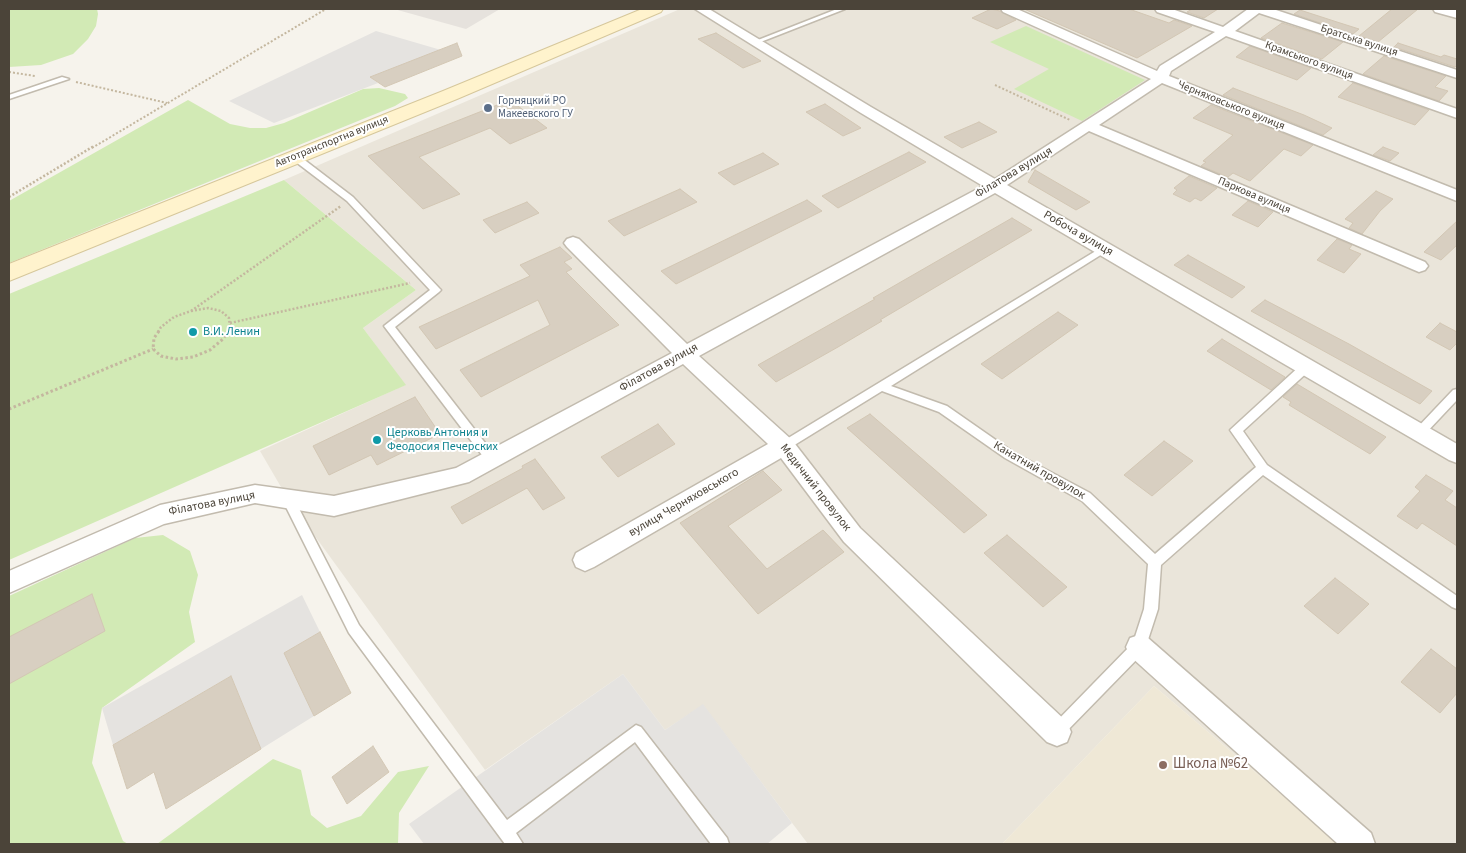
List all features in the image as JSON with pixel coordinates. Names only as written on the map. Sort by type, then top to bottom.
[{"type":"main road","name":"Автотранспортна вулиця","points":[[9,273],[450,95],[655,9]]},
{"type":"street","name":"Робоча вулиця","points":[[702,9],[874,115],[1457,454]]},
{"type":"street","name":"Черняховського вулиця","points":[[1007,9],[1161,78],[1457,196]]},
{"type":"street","name":"Крамського вулиця","points":[[1161,9],[1457,114]]},
{"type":"street","name":"Філатова вулиця","points":[[9,582],[160,515],[255,494],[334,506],[461,476],[995,186],[1161,78],[1164,69],[1226,31],[1256,9]]},
{"type":"street","name":"Братська вулиця","points":[[1261,9],[1457,74]]},
{"type":"street","points":[[1439,9],[1457,14]]},
{"type":"street","name":"Паркова вулиця","points":[[1088,127],[1418,266]]},
{"type":"street","name":"Медичний провулок","points":[[573,243],[685,354],[784,446],[852,535],[1057,732]]},
{"type":"street","name":"вулиця Черняховського","points":[[585,560],[784,446]]},
{"type":"street","points":[[1139,648],[1360,844]]},
{"type":"lane","points":[[756,42],[842,9]]},
{"type":"lane","points":[[9,97],[65,79]]},
{"type":"lane","points":[[295,157],[350,200],[436,290],[389,326],[492,460]]},
{"type":"lane","points":[[784,446],[883,387],[1104,249]]},
{"type":"lane","points":[[1306,367],[1236,430],[1263,468],[1457,603]]},
{"type":"lane","name":"Канатний провулок","points":[[883,387],[943,409],[1009,456],[1086,497],[1155,562]]},
{"type":"lane","points":[[1420,432],[1457,393]]},
{"type":"lane","points":[[1057,732],[1139,648],[1151,609],[1155,562],[1263,468]]},
{"type":"lane","points":[[288,499],[354,629],[515,844]]},
{"type":"lane","points":[[506,831],[636,732],[720,844]]},
{"type":"path","points":[[9,197],[326,9]]},
{"type":"path","points":[[9,72],[65,79],[168,103]]},
{"type":"path","points":[[995,86],[1088,127]]},
{"type":"path","points":[[153,349],[154,338],[161,327],[174,317],[191,310],[350,200]]},
{"type":"path","points":[[230,323],[425,279]]},
{"type":"path","points":[[153,349],[161,356],[176,359],[193,357],[210,350],[223,339],[230,328],[229,318],[221,311],[208,308],[191,310]]},
{"type":"path","points":[[9,409],[153,349]]},
{"type":"shaded area","points":[[394,9],[500,9],[466,29]]},
{"type":"shaded area","points":[[680,9],[1457,9],[1457,844],[1340,844],[1154,686],[1002,844],[808,844],[703,705],[665,730],[623,674],[485,770],[288,499],[260,451],[405,385],[363,328],[416,290],[284,180]]},
{"type":"shaded area","points":[[376,31],[441,50],[371,77],[378,83],[274,123],[229,101]]},
{"type":"shaded area","points":[[302,595],[320,632],[285,653],[314,716],[261,749],[231,676],[113,745],[102,708]]},
{"type":"shaded area","points":[[623,674],[665,730],[703,704],[792,823],[767,844],[424,844],[409,824]]},
{"type":"shaded area","name":"Школа №62","points":[[1154,686],[1340,844],[1002,844]]},
{"type":"green space","points":[[9,9],[97,9],[98,14],[96,26],[88,39],[73,54],[41,65],[9,67]]},
{"type":"green space","points":[[1026,26],[1145,80],[1082,121],[1014,89],[1049,69],[990,42]]},
{"type":"green space","points":[[379,88],[405,94],[408,98],[395,106],[9,263],[9,201],[188,100],[230,124],[250,128],[266,128],[284,123],[363,89]]},
{"type":"green space","points":[[284,180],[416,290],[363,328],[406,385],[9,560],[9,294]]},
{"type":"green space","points":[[163,535],[190,551],[198,575],[189,612],[195,642],[102,708],[92,763],[123,841],[128,844],[9,844],[9,596],[135,538]]},
{"type":"green space","points":[[273,759],[301,770],[311,815],[327,828],[361,816],[398,772],[429,766],[399,813],[398,844],[157,844]]},
{"type":"building","points":[[991,9],[1000,11],[1016,20],[997,29],[972,18]]},
{"type":"building","points":[[1024,9],[1129,9],[1169,23],[1174,20],[1192,26],[1137,58]]},
{"type":"building","points":[[1192,9],[1218,9],[1204,18],[1187,12]]},
{"type":"building","points":[[1392,9],[1418,9],[1378,42],[1359,36]]},
{"type":"building","points":[[1300,10],[1359,29],[1353,34],[1294,14]]},
{"type":"building","points":[[1282,23],[1343,42],[1322,59],[1261,38]]},
{"type":"building","points":[[716,33],[761,61],[743,68],[698,39]]},
{"type":"building","points":[[457,43],[462,56],[385,87],[370,77]]},
{"type":"building","points":[[1398,43],[1441,57],[1444,55],[1457,59],[1457,65],[1455,67],[1394,47]]},
{"type":"building","points":[[1250,46],[1311,68],[1297,80],[1236,57]]},
{"type":"building","points":[[1384,56],[1446,76],[1435,87],[1448,91],[1439,101],[1363,74]]},
{"type":"building","points":[[1353,83],[1429,110],[1415,125],[1338,97]]},
{"type":"building","points":[[1233,88],[1304,115],[1332,128],[1323,135],[1223,95]]},
{"type":"building","points":[[510,100],[547,128],[510,144],[490,128],[419,157],[460,194],[423,209],[368,156]]},
{"type":"building","points":[[825,104],[861,128],[843,136],[806,112]]},
{"type":"building","points":[[1211,105],[1313,145],[1301,156],[1284,149],[1250,181],[1233,173],[1228,177],[1201,166],[1206,162],[1203,161],[1233,135],[1193,118]]},
{"type":"building","points":[[979,122],[997,132],[962,148],[944,137]]},
{"type":"building","points":[[1383,147],[1399,153],[1390,161],[1373,155]]},
{"type":"building","points":[[909,152],[926,162],[838,208],[822,196]]},
{"type":"building","points":[[763,153],[779,164],[734,185],[718,173]]},
{"type":"building","points":[[1035,170],[1090,202],[1076,210],[1028,182]]},
{"type":"building","points":[[1189,176],[1217,188],[1201,201],[1195,198],[1190,202],[1173,194],[1177,190],[1174,188]]},
{"type":"building","points":[[680,189],[697,202],[624,236],[608,221]]},
{"type":"building","points":[[1376,191],[1393,199],[1380,211],[1362,234],[1349,228],[1353,223],[1345,219]]},
{"type":"building","points":[[807,200],[822,211],[676,284],[661,271]]},
{"type":"building","points":[[1248,201],[1273,212],[1258,227],[1232,215]]},
{"type":"building","points":[[527,202],[539,213],[495,233],[483,220]]},
{"type":"building","points":[[1012,218],[1032,230],[838,347],[776,382],[758,365],[875,299],[873,298]]},
{"type":"building","points":[[1457,221],[1457,245],[1441,260],[1424,252]]},
{"type":"building","points":[[1337,239],[1352,245],[1349,249],[1361,254],[1344,273],[1317,260]]},
{"type":"building","points":[[560,247],[572,258],[564,262],[572,269],[566,272],[619,325],[481,397],[460,370],[550,325],[538,300],[436,349],[419,327],[530,276],[520,265]]},
{"type":"building","points":[[1188,255],[1245,287],[1232,298],[1174,265]]},
{"type":"building","points":[[1265,300],[1349,344],[1432,391],[1420,404],[1251,311]]},
{"type":"building","points":[[1058,312],[1078,325],[1002,379],[981,364]]},
{"type":"building","points":[[1440,323],[1457,332],[1457,343],[1450,350],[1426,337]]},
{"type":"building","points":[[1222,339],[1285,377],[1271,390],[1207,351]]},
{"type":"building","points":[[1297,384],[1386,437],[1370,454],[1289,405],[1291,402],[1283,397]]},
{"type":"building","name":"Церковь Антония и Феодосия Печерских","points":[[415,397],[440,434],[377,465],[371,455],[329,475],[313,446]]},
{"type":"building","points":[[870,414],[987,515],[964,533],[847,428]]},
{"type":"building","points":[[658,424],[675,444],[618,477],[601,457]]},
{"type":"building","points":[[1164,441],[1193,461],[1152,496],[1124,475]]},
{"type":"building","points":[[535,459],[565,498],[543,510],[527,488],[462,524],[451,507],[523,468],[522,466]]},
{"type":"building","points":[[763,471],[782,490],[728,526],[767,569],[823,530],[844,552],[758,614],[680,523]]},
{"type":"building","points":[[1426,475],[1453,491],[1445,500],[1457,508],[1457,546],[1422,523],[1417,529],[1397,516],[1420,491],[1415,487]]},
{"type":"building","points":[[1007,535],[1067,587],[1043,607],[984,553]]},
{"type":"building","points":[[1335,578],[1369,604],[1338,634],[1304,606]]},
{"type":"building","points":[[92,594],[105,631],[9,684],[9,637]]},
{"type":"building","points":[[320,632],[351,693],[314,716],[284,653]]},
{"type":"building","points":[[1431,649],[1457,669],[1457,693],[1440,713],[1401,682]]},
{"type":"building","points":[[231,676],[261,749],[166,809],[154,772],[127,789],[113,745]]},
{"type":"building","points":[[373,746],[389,772],[347,804],[332,777]]},
{"type":"place","name":"Горняцкий РО Макеевского ГУ","points":[[488,108]]},
{"type":"place","name":"В.И. Ленин","points":[[193,332]]},
{"type":"place","name":"Церковь Антония и Феодосия Печерских","points":[[377,440]]},
{"type":"place","name":"Школа №62","points":[[1163,765]]}]
